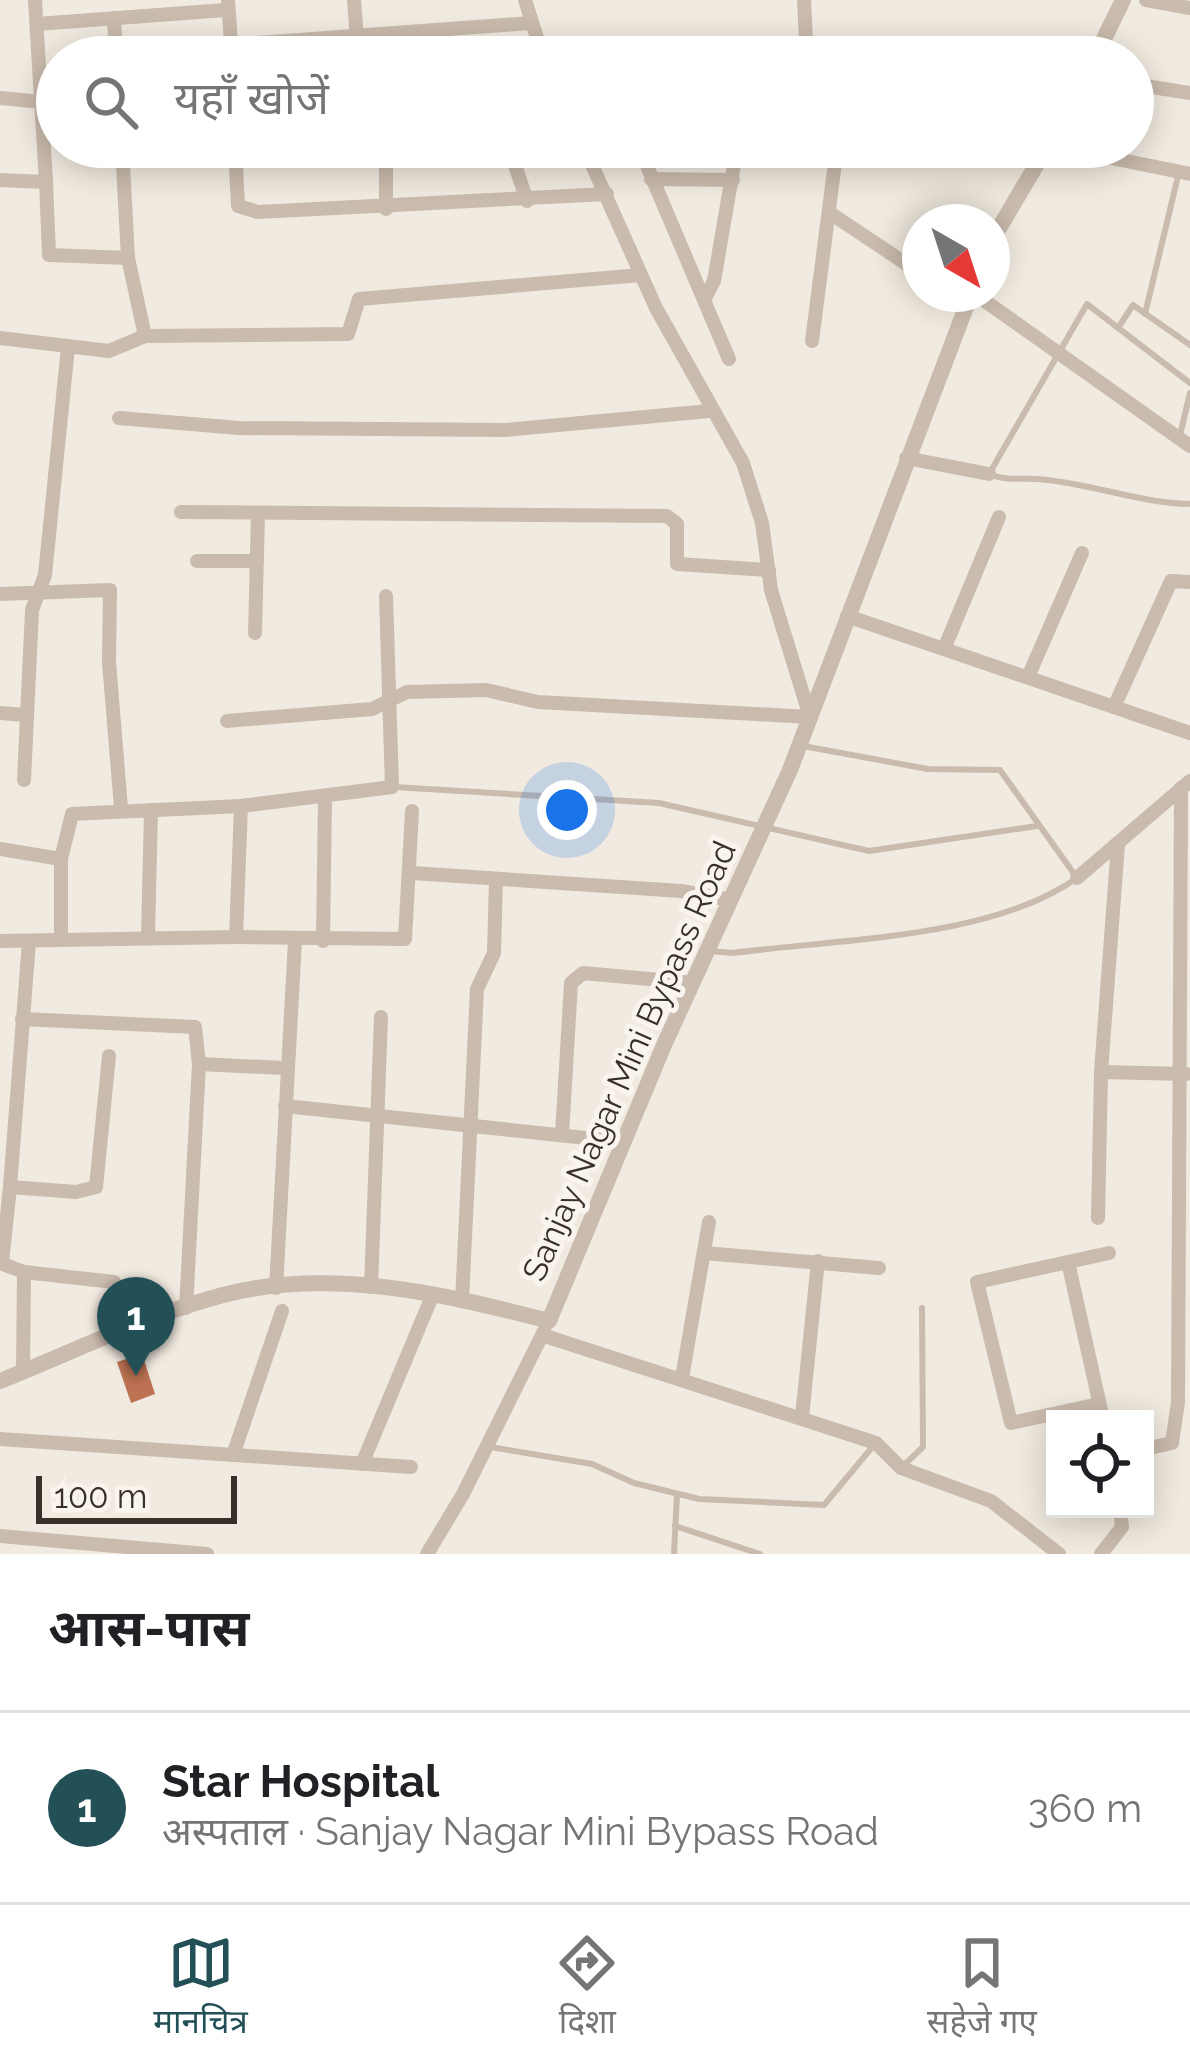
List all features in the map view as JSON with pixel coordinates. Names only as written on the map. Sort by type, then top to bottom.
[{"type":"street","points":[[35,0],[39,36]]},
{"type":"street","points":[[354,0],[357,36]]},
{"type":"street","points":[[526,0],[536,36]]},
{"type":"street","points":[[804,0],[806,36]]},
{"type":"street","points":[[1105,36],[1123,0]]},
{"type":"street","points":[[1146,0],[1190,8]]},
{"type":"street","points":[[38,24],[227,5],[230,36]]},
{"type":"street","points":[[114,18],[115,36]]},
{"type":"street","points":[[390,36],[531,23]]},
{"type":"street","points":[[1154,87],[1190,93]]},
{"type":"street","points":[[0,98],[36,101]]},
{"type":"street","points":[[1154,167],[1185,173]]},
{"type":"street","points":[[45,168],[49,255],[128,258]]},
{"type":"street","points":[[123,168],[128,258],[145,336]]},
{"type":"street","points":[[236,168],[238,206],[258,212],[607,194]]},
{"type":"street","points":[[386,168],[386,209]]},
{"type":"street","points":[[516,168],[527,201]]},
{"type":"street","points":[[227,722],[372,709],[407,692],[486,690],[538,702],[810,717],[743,463],[710,411],[641,275],[594,168]]},
{"type":"street","points":[[647,168],[729,359]]},
{"type":"street","points":[[704,300],[714,281],[734,168]]},
{"type":"street","points":[[812,340],[835,168]]},
{"type":"street","points":[[1010,210],[1035,168]]},
{"type":"street","points":[[651,179],[733,180]]},
{"type":"street","points":[[0,181],[46,182]]},
{"type":"street","points":[[830,213],[902,261]]},
{"type":"street","points":[[0,338],[110,351],[145,336],[348,334],[359,298],[641,275]]},
{"type":"street","name":"Sanjay Nagar Mini Bypass Road","points":[[0,1381],[224,1294],[313,1283],[433,1294],[545,1328],[799,745],[965,312]]},
{"type":"street","points":[[993,312],[1185,442]]},
{"type":"street","points":[[24,779],[32,610],[40,592],[68,347]]},
{"type":"street","points":[[119,418],[239,428],[505,430],[710,411]]},
{"type":"street","points":[[906,458],[989,474]]},
{"type":"street","points":[[181,512],[667,516],[677,524],[677,565],[769,570]]},
{"type":"street","points":[[255,632],[258,512]]},
{"type":"street","points":[[944,649],[999,517]]},
{"type":"street","points":[[1028,677],[1082,553]]},
{"type":"street","points":[[197,561],[257,561]]},
{"type":"street","points":[[1114,706],[1171,581],[1190,582]]},
{"type":"street","points":[[0,595],[110,590],[109,662],[122,808]]},
{"type":"street","points":[[61,940],[61,859],[72,814],[122,808],[241,806],[392,787],[386,596]]},
{"type":"street","points":[[847,616],[1190,733]]},
{"type":"street","points":[[0,712],[26,715]]},
{"type":"street","points":[[1077,878],[1185,784]]},
{"type":"street","points":[[1154,1447],[1172,1443],[1178,1402],[1185,784]]},
{"type":"street","points":[[323,940],[325,796]]},
{"type":"street","points":[[236,937],[241,806]]},
{"type":"street","points":[[148,938],[151,810]]},
{"type":"street","points":[[0,940],[405,938],[412,811]]},
{"type":"street","points":[[1098,1219],[1101,1072],[1118,844]]},
{"type":"street","points":[[0,849],[61,859]]},
{"type":"street","points":[[412,873],[681,891],[730,900]]},
{"type":"street","points":[[462,1300],[477,989],[494,953],[496,880]]},
{"type":"street","points":[[276,1288],[284,1067],[295,940]]},
{"type":"street","points":[[29,942],[1,1263],[25,1273],[114,1282]]},
{"type":"street","points":[[562,1136],[571,983],[583,973],[693,983]]},
{"type":"street","points":[[371,1287],[381,1017]]},
{"type":"street","points":[[22,1019],[194,1027],[199,1064],[186,1309]]},
{"type":"street","points":[[10,1187],[76,1192],[96,1187],[109,1056]]},
{"type":"street","points":[[199,1064],[284,1067]]},
{"type":"street","points":[[1101,1072],[1185,1074]]},
{"type":"street","points":[[285,1106],[624,1142]]},
{"type":"street","points":[[682,1378],[709,1222]]},
{"type":"street","points":[[704,1253],[879,1268]]},
{"type":"street","points":[[1046,1419],[1011,1423],[977,1282],[1109,1253]]},
{"type":"street","points":[[802,1417],[818,1261]]},
{"type":"street","points":[[1069,1262],[1101,1410]]},
{"type":"street","points":[[23,1372],[25,1273]]},
{"type":"street","points":[[362,1464],[433,1294]]},
{"type":"street","points":[[233,1455],[282,1311]]},
{"type":"street","points":[[427,1554],[487,1447],[545,1328],[875,1443],[902,1468],[991,1501],[1059,1554]]},
{"type":"street","points":[[0,1439],[411,1467]]},
{"type":"street","points":[[1101,1554],[1122,1527],[1121,1518]]},
{"type":"street","points":[[0,1536],[95,1549],[208,1554]]},
{"type":"lane","points":[[1145,314],[1185,173]]},
{"type":"lane","points":[[1190,383],[1087,304],[989,474],[1009,482],[1036,479],[1151,503],[1190,505]]},
{"type":"lane","points":[[1118,328],[1133,305],[1190,345]]},
{"type":"lane","points":[[1185,442],[1190,393]]},
{"type":"lane","points":[[708,950],[733,953],[987,920],[1041,903],[1077,878],[1000,770],[928,769],[799,745]]},
{"type":"lane","points":[[392,787],[659,803],[869,851],[1037,826]]},
{"type":"lane","points":[[902,1468],[923,1447],[922,1308]]},
{"type":"lane","points":[[487,1447],[592,1464],[677,1494],[824,1505],[875,1443]]},
{"type":"lane","points":[[674,1554],[677,1494]]},
{"type":"lane","points":[[675,1526],[760,1554]]},
{"type":"building","points":[[142,1354],[155,1394],[131,1403],[117,1362]]},
{"type":"place","name":"Star Hospital","points":[[136,1376]]}]
